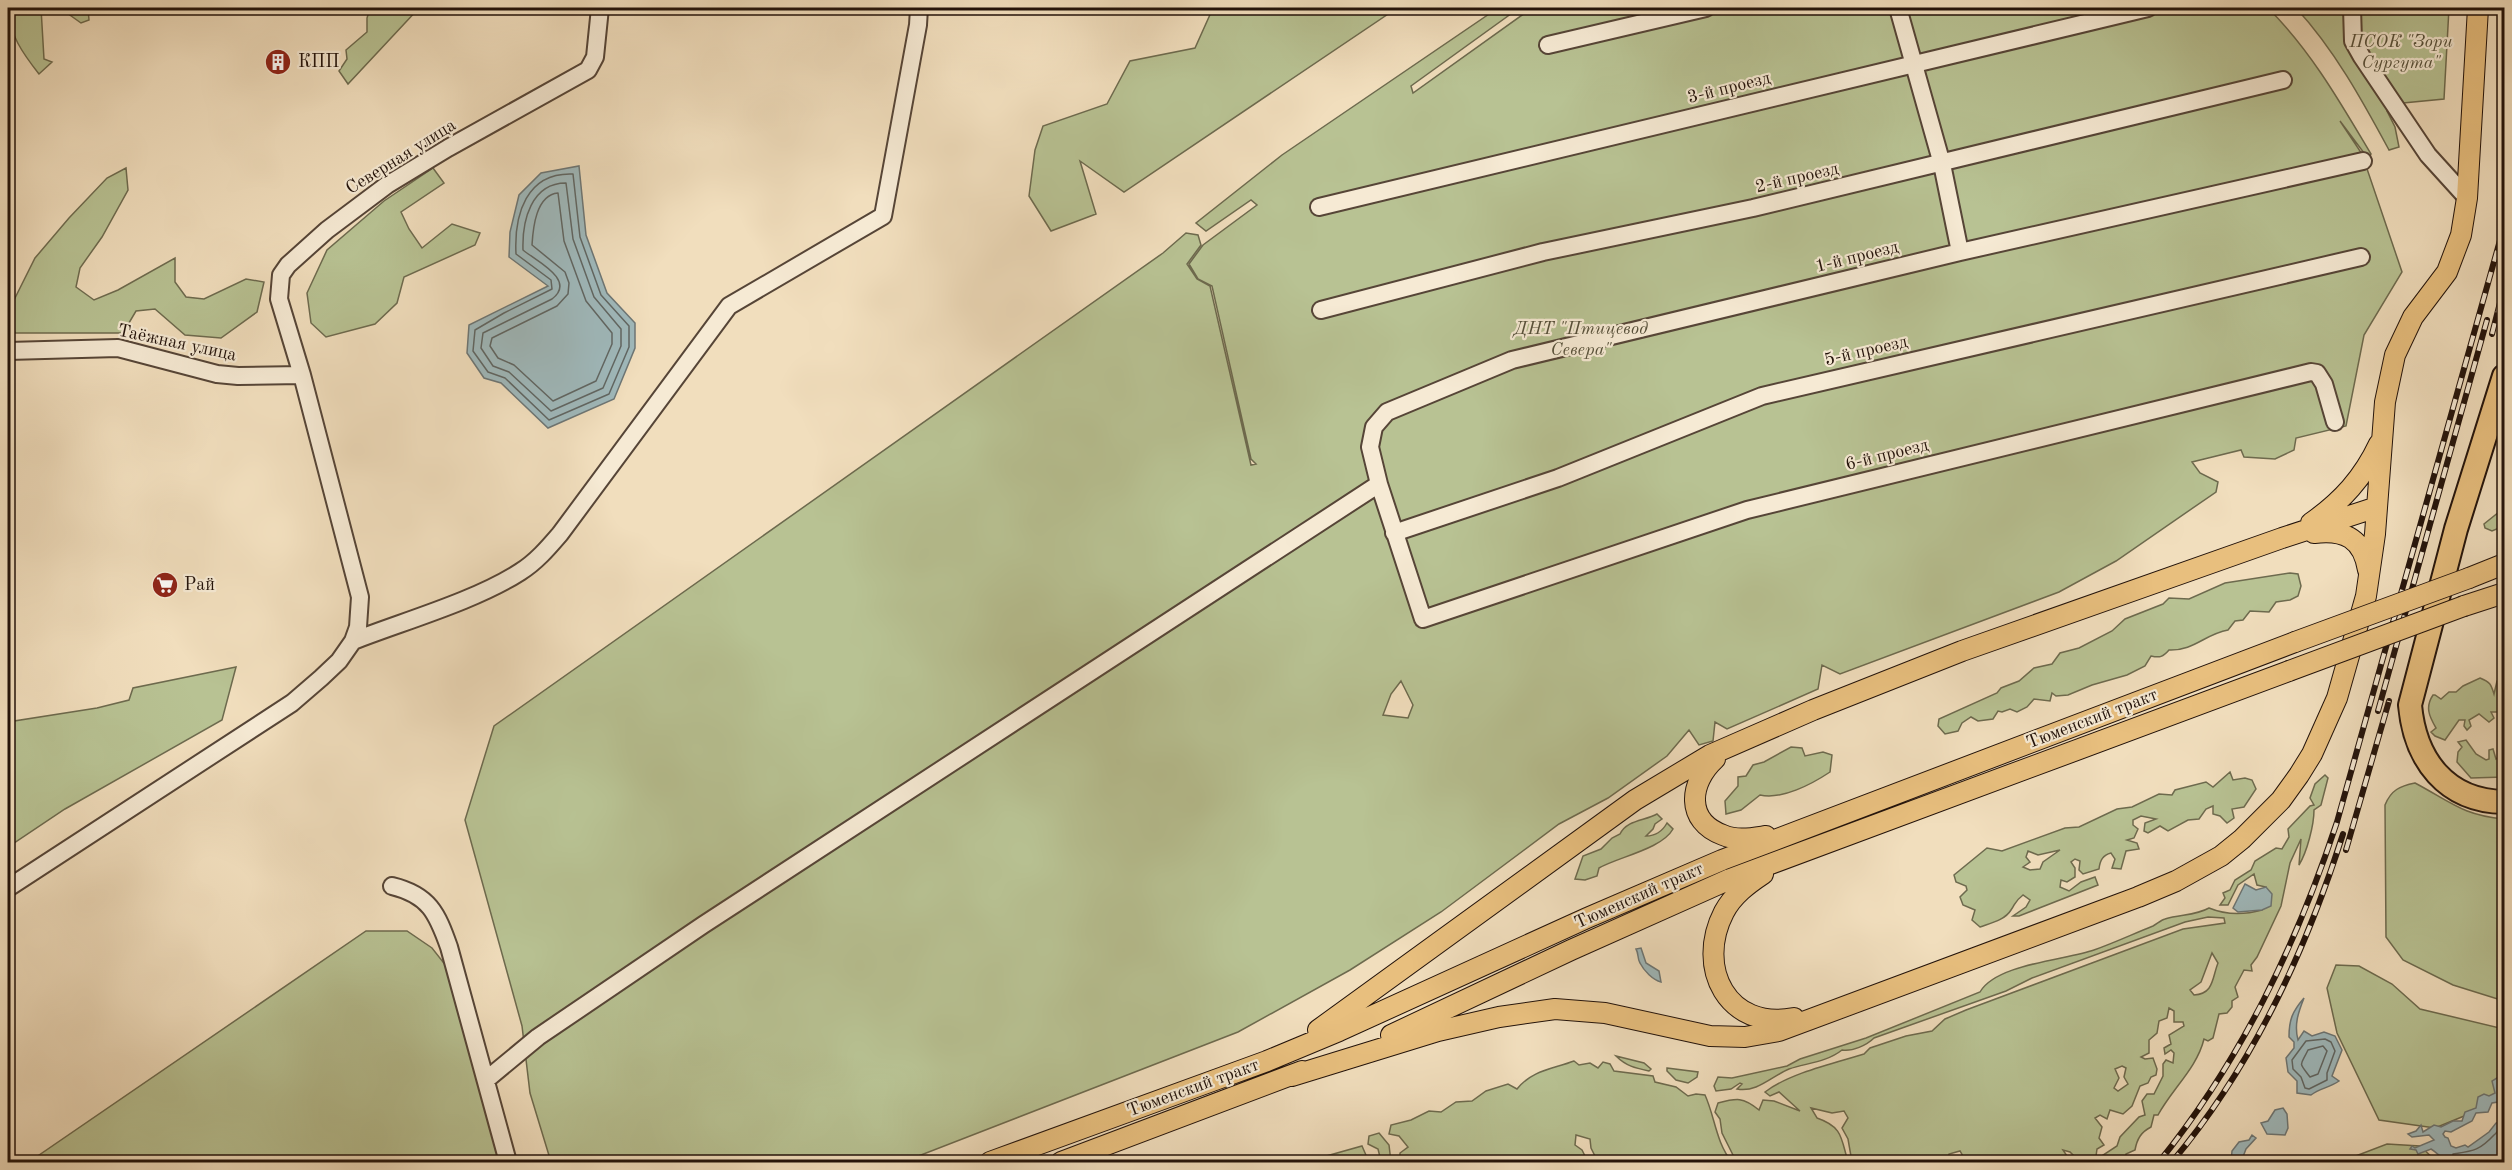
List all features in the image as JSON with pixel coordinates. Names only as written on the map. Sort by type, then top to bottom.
[{"type":"highway","points":[[2505,376],[2456,529],[2410,705],[2416,740],[2432,768],[2459,791],[2488,801],[2505,801]]},
{"type":"main road","points":[[1292,1076],[1438,1031],[1530,1011],[1555,1009],[1587,1011],[1727,1037],[1779,1031],[2138,897],[2198,870],[2242,839],[2281,800],[2312,753],[2337,698],[2361,620],[2370,578],[2386,393],[2395,355],[2413,317],[2447,272],[2461,235],[2467,198],[2478,8]]},
{"type":"main road","points":[[2282,538],[2311,522],[2340,501],[2364,472],[2384,434]]},
{"type":"main road","points":[[1267,1061],[1341,1016],[1635,801],[1710,755],[1744,739],[1952,655],[2282,538],[2377,507]]},
{"type":"main road","points":[[2282,538],[2318,532],[2336,532],[2351,537],[2360,546],[2366,558],[2370,578]]},
{"type":"main road","name":"Тюменский тракт","points":[[990,1162],[1267,1061],[1383,1013],[1666,884],[1790,833],[2505,564]]},
{"type":"main road","name":"Тюменский тракт","points":[[1061,1162],[1292,1076],[1408,1027],[1730,879],[2464,606],[2505,593]]},
{"type":"main road","points":[[1744,739],[1718,756],[1699,777],[1695,789],[1695,802],[1699,814],[1713,830],[1737,838],[1790,833]]},
{"type":"main road","points":[[1798,854],[1745,886],[1728,906],[1714,943],[1716,978],[1728,998],[1750,1014],[1771,1020],[1838,1009]]},
{"type":"street","name":"Северная улица","points":[[353,641],[360,611],[360,597],[302,375],[279,299],[279,282],[288,265],[327,230],[387,185],[448,148],[588,70],[595,57],[600,8]]},
{"type":"street","points":[[8,888],[292,703],[339,662],[353,641],[499,584],[540,556],[560,534],[729,306],[883,216],[918,25],[918,8]]},
{"type":"street","points":[[1548,45],[1706,8]]},
{"type":"street","points":[[1898,8],[1942,164],[1960,252]]},
{"type":"street","name":"3-й проезд","points":[[1319,207],[1915,62],[2148,8]]},
{"type":"street","points":[[2352,8],[2353,41],[2362,57],[2428,155],[2467,198]]},
{"type":"street","name":"2-й проезд","points":[[1320,310],[1543,252],[1753,208],[2283,80]]},
{"type":"street","name":"1-й проезд","points":[[1379,484],[1370,447],[1374,427],[1387,412],[1512,360],[1960,252],[2363,161]]},
{"type":"street","name":"5-й проезд","points":[[1394,533],[1558,478],[1762,396],[2361,258]]},
{"type":"street","name":"Таёжная улица","points":[[8,351],[118,348],[217,374],[302,375]]},
{"type":"street","name":"6-й проезд","points":[[1394,533],[1423,619],[1747,510],[2311,372],[2317,373],[2325,384],[2335,422]]},
{"type":"street","points":[[486,1080],[538,1037],[703,926],[1379,484],[1394,533]]},
{"type":"street","points":[[392,886],[412,891],[427,904],[440,922],[449,946],[508,1162]]},
{"type":"green space","points":[[8,8],[41,8],[44,59],[52,62],[39,74],[14,35]]},
{"type":"green space","points":[[60,8],[88,8],[89,20],[81,23]]},
{"type":"green space","points":[[370,8],[419,8],[348,84],[339,71],[347,59],[346,50],[367,32]]},
{"type":"green space","points":[[1213,8],[1397,8],[1124,192],[1080,161],[1096,214],[1051,231],[1029,196],[1035,150],[1043,126],[1107,104],[1130,61],[1195,48]]},
{"type":"green space","name":"ДНТ \"Птицевод Севера\"","points":[[1498,8],[1519,8],[1411,86],[1413,93],[1532,8],[2268,8],[2284,24],[2311,59],[2371,154],[2367,157],[2340,121],[2362,154],[2402,272],[2364,335],[2346,426],[2296,438],[2294,450],[2275,459],[2244,457],[2241,450],[2192,462],[2200,473],[2218,482],[2216,492],[2116,561],[2059,592],[1840,674],[1822,665],[1818,689],[1727,729],[1715,722],[1713,741],[1699,745],[1689,730],[1667,756],[1608,798],[1559,824],[1441,912],[1350,970],[1238,1032],[903,1162],[551,1162],[530,1093],[522,1026],[465,820],[494,726],[1163,253],[1186,233],[1198,235],[1201,245],[1187,264],[1197,279],[1210,286],[1251,465],[1256,464],[1251,459],[1212,286],[1198,279],[1189,264],[1203,245],[1257,205],[1251,200],[1206,231],[1196,223],[1282,155]],"holes":[[[1401,681],[1413,705],[1408,718],[1383,715],[1391,694]]]},
{"type":"green space","name":"ПСОК \"Зори Сургута\"","points":[[2296,8],[2449,8],[2444,99],[2403,103],[2387,111],[2395,127],[2399,147],[2389,150],[2335,58]]},
{"type":"green space","points":[[126,168],[128,190],[102,237],[80,268],[76,287],[94,300],[118,290],[175,258],[175,282],[186,297],[204,299],[246,279],[264,282],[257,312],[221,338],[185,335],[155,309],[136,311],[123,333],[15,333],[9,310],[35,258],[107,178]]},
{"type":"green space","points":[[433,168],[444,183],[401,212],[409,229],[422,248],[452,224],[480,233],[475,245],[404,277],[397,303],[375,324],[326,337],[311,323],[307,293],[327,250],[384,201]]},
{"type":"green space","points":[[2504,508],[2504,526],[2492,531],[2485,528],[2484,524]]},
{"type":"green space","points":[[2290,573],[2298,574],[2301,586],[2298,596],[2276,602],[2269,612],[2250,611],[2243,620],[2235,621],[2228,630],[2186,648],[2169,650],[2157,657],[2151,656],[2145,666],[2127,675],[2068,695],[2056,696],[2052,693],[2050,701],[2034,699],[2027,707],[2017,712],[2010,709],[1998,711],[1993,719],[1978,721],[1971,717],[1962,723],[1958,731],[1945,734],[1938,726],[1939,719],[1997,693],[2001,688],[2019,681],[2034,668],[2052,664],[2060,653],[2079,648],[2112,631],[2125,619],[2163,604],[2169,598],[2189,599],[2225,583]]},
{"type":"green space","points":[[236,667],[222,720],[65,809],[8,847],[8,722],[97,708],[129,700],[133,688]]},
{"type":"green space","points":[[2480,678],[2490,684],[2494,694],[2497,681],[2504,679],[2504,707],[2499,712],[2491,712],[2494,718],[2489,722],[2479,714],[2469,720],[2471,726],[2467,730],[2464,726],[2465,720],[2459,720],[2445,740],[2435,736],[2431,732],[2436,728],[2429,708],[2433,695],[2441,699],[2449,692],[2456,692]]},
{"type":"green space","points":[[2466,740],[2476,754],[2486,760],[2489,759],[2489,750],[2493,749],[2496,759],[2504,753],[2504,777],[2471,778],[2457,762],[2458,752],[2462,747],[2458,742]]},
{"type":"green space","points":[[1791,747],[1802,748],[1805,756],[1823,752],[1832,755],[1830,772],[1806,786],[1787,793],[1760,795],[1741,810],[1726,814],[1725,801],[1738,786],[1738,777],[1746,776],[1753,765],[1764,762]]},
{"type":"green space","points":[[2230,772],[2233,780],[2245,778],[2252,780],[2256,789],[2244,807],[2232,809],[2234,818],[2227,823],[2220,816],[2213,814],[2213,806],[2206,809],[2199,819],[2188,820],[2168,831],[2160,826],[2148,833],[2144,831],[2145,823],[2156,819],[2141,816],[2133,820],[2133,825],[2138,829],[2134,838],[2127,840],[2137,843],[2139,849],[2126,851],[2121,869],[2112,868],[2115,859],[2111,853],[2102,858],[2099,869],[2083,874],[2079,870],[2080,861],[2075,859],[2071,862],[2075,868],[2075,877],[2067,882],[2061,880],[2060,887],[2069,891],[2081,882],[2095,877],[2098,885],[2019,916],[2013,916],[2026,907],[2030,900],[2023,895],[2005,916],[1980,927],[1972,920],[1975,910],[1963,905],[1960,897],[1967,890],[1966,886],[1956,882],[1954,875],[1987,848],[2002,851],[2065,828],[2079,827],[2117,809],[2132,807],[2159,794],[2172,795],[2175,790],[2206,782],[2213,787]],"holes":[[[2060,850],[2043,862],[2040,869],[2030,870],[2023,867],[2030,862],[2026,857],[2028,851],[2038,855]]]},
{"type":"green space","points":[[2325,775],[2328,778],[2321,805],[2314,810],[2305,853],[2299,865],[2301,839],[2290,863],[2281,906],[2251,965],[2252,971],[2244,970],[2235,987],[2238,997],[2232,1001],[2232,1007],[2227,1013],[2219,1014],[2213,1038],[2208,1041],[2204,1039],[2201,1050],[2190,1069],[2158,1115],[2154,1115],[2151,1127],[2140,1136],[2135,1150],[2126,1154],[2125,1162],[2095,1162],[2117,1146],[2120,1137],[2139,1117],[2145,1115],[2142,1101],[2147,1094],[2154,1094],[2163,1076],[2163,1064],[2166,1060],[2173,1063],[2174,1053],[2171,1050],[2165,1054],[2164,1048],[2171,1044],[2169,1035],[2184,1026],[2183,1022],[2174,1022],[2174,1011],[2169,1008],[2167,1018],[2159,1021],[2157,1033],[2149,1040],[2149,1053],[2141,1057],[2153,1058],[2157,1069],[2156,1075],[2151,1077],[2148,1083],[2140,1086],[2132,1106],[2123,1114],[2110,1110],[2107,1119],[2100,1115],[2095,1118],[2102,1127],[2099,1138],[2104,1145],[2097,1149],[2096,1156],[2089,1162],[2080,1162],[2070,1152],[2063,1150],[2071,1162],[1958,1162],[1964,1158],[1960,1151],[1949,1154],[1948,1162],[1852,1162],[1848,1139],[1842,1128],[1848,1118],[1844,1111],[1832,1113],[1811,1108],[1817,1118],[1832,1125],[1840,1134],[1848,1162],[1736,1161],[1722,1133],[1720,1119],[1715,1112],[1718,1103],[1740,1100],[1759,1110],[1763,1100],[1774,1101],[1800,1111],[1779,1092],[1770,1096],[1765,1092],[1787,1079],[1864,1054],[1870,1048],[1906,1036],[1932,1031],[1945,1019],[1966,1010],[2183,929],[2225,923],[2224,918],[2208,917],[2185,922],[2032,978],[2006,991],[1874,1038],[1859,1047],[1842,1050],[1823,1060],[1789,1069],[1751,1089],[1737,1089],[1742,1084],[1740,1083],[1731,1089],[1716,1091],[1714,1086],[1718,1077],[1732,1078],[1787,1066],[1800,1059],[1866,1038],[1980,992],[2000,975],[2015,969],[2094,950],[2165,919],[2209,908],[2235,914],[2262,910],[2266,887],[2257,885],[2254,874],[2238,885],[2228,905],[2220,905],[2225,898],[2223,893],[2230,890],[2235,880],[2251,870],[2255,861],[2276,848],[2282,849],[2289,837],[2288,829],[2310,806],[2314,805],[2310,798],[2315,784]],"holes":[[[2212,953],[2218,963],[2211,984],[2205,992],[2194,995],[2190,990],[2201,982]],[[2122,1066],[2126,1068],[2124,1077],[2128,1084],[2118,1091],[2114,1088],[2119,1078],[2115,1069]]]},
{"type":"green space","points":[[2415,783],[2467,811],[2504,819],[2504,1001],[2453,985],[2403,960],[2386,937],[2385,805],[2397,789]]},
{"type":"green space","points":[[1657,814],[1662,819],[1646,836],[1658,833],[1667,823],[1673,829],[1667,836],[1650,847],[1599,868],[1597,876],[1585,880],[1575,879],[1583,856],[1601,849],[1631,823]]},
{"type":"green space","points":[[366,931],[407,931],[432,948],[447,967],[501,1162],[29,1162]]},
{"type":"green space","points":[[2336,965],[2359,966],[2392,984],[2420,1009],[2504,1029],[2504,1092],[2469,1114],[2435,1128],[2379,1120],[2337,1033],[2327,988]]},
{"type":"green space","points":[[1616,1056],[1644,1063],[1651,1069],[1649,1071],[1631,1066]]},
{"type":"green space","points":[[1574,1061],[1579,1065],[1590,1063],[1598,1068],[1603,1062],[1610,1064],[1614,1071],[1653,1076],[1655,1082],[1676,1087],[1688,1096],[1705,1095],[1722,1147],[1732,1162],[1598,1162],[1591,1148],[1590,1139],[1576,1135],[1575,1145],[1582,1150],[1588,1162],[1400,1162],[1400,1153],[1408,1147],[1399,1136],[1389,1134],[1391,1125],[1411,1120],[1429,1111],[1441,1112],[1456,1102],[1472,1101],[1486,1091],[1508,1084],[1517,1089],[1536,1074]]},
{"type":"green space","points":[[1667,1068],[1698,1072],[1697,1077],[1688,1083],[1676,1080]]},
{"type":"green space","points":[[1379,1133],[1389,1145],[1391,1162],[1378,1162],[1380,1157],[1378,1149],[1368,1144],[1369,1136]]},
{"type":"green space","points":[[2387,1144],[2420,1146],[2437,1162],[2340,1162]]},
{"type":"green space","points":[[1362,1146],[1369,1162],[1305,1162]]},
{"type":"water","points":[[579,166],[586,235],[607,293],[635,323],[635,348],[614,399],[548,428],[501,383],[484,378],[467,353],[469,325],[548,286],[509,257],[510,232],[519,195],[541,173]]},
{"type":"water","points":[[2245,884],[2256,890],[2266,887],[2272,894],[2271,906],[2262,910],[2238,912],[2233,908]]},
{"type":"water","points":[[1641,948],[1646,963],[1659,971],[1661,982],[1646,972],[1639,961],[1636,949]]},
{"type":"water","points":[[2304,998],[2297,1019],[2298,1040],[2304,1031],[2312,1036],[2324,1032],[2335,1036],[2342,1050],[2332,1076],[2339,1081],[2311,1095],[2297,1093],[2297,1081],[2288,1072],[2286,1058],[2294,1048],[2294,1042],[2289,1037],[2291,1021],[2294,1012]]},
{"type":"water","points":[[2500,1076],[2504,1081],[2504,1101],[2492,1103],[2488,1112],[2476,1113],[2472,1121],[2451,1132],[2445,1131],[2443,1134],[2448,1138],[2451,1146],[2456,1148],[2465,1145],[2468,1147],[2501,1121],[2504,1114],[2504,1158],[2463,1164],[2445,1160],[2431,1149],[2418,1154],[2416,1150],[2410,1149],[2412,1146],[2415,1148],[2434,1140],[2429,1135],[2412,1137],[2408,1134],[2416,1131],[2421,1125],[2423,1132],[2434,1125],[2441,1127],[2453,1121],[2462,1121],[2465,1112],[2476,1108],[2478,1097],[2495,1093],[2492,1081]]},
{"type":"water","points":[[2283,1108],[2287,1114],[2288,1128],[2285,1135],[2267,1134],[2261,1123],[2268,1121],[2275,1110]]},
{"type":"water","points":[[2252,1135],[2256,1138],[2246,1149],[2241,1162],[2231,1162],[2232,1151],[2239,1142],[2249,1140]]},
{"type":"railway","points":[[1452,11],[1457,8]]},
{"type":"railway","points":[[2159,1162],[2189,1123],[2241,1042],[2284,957],[2321,868],[2337,822],[2504,226]]},
{"type":"railway","points":[[2492,334],[2504,287]]},
{"type":"railway","points":[[2378,711],[2487,320]]},
{"type":"railway","points":[[2346,850],[2389,701]]},
{"type":"railway","points":[[2172,1162],[2201,1126],[2227,1088],[2273,1007],[2312,921],[2343,834]]},
{"type":"place","name":"КПП","points":[[278,62]]},
{"type":"place","name":"Рай","points":[[165,585]]}]
